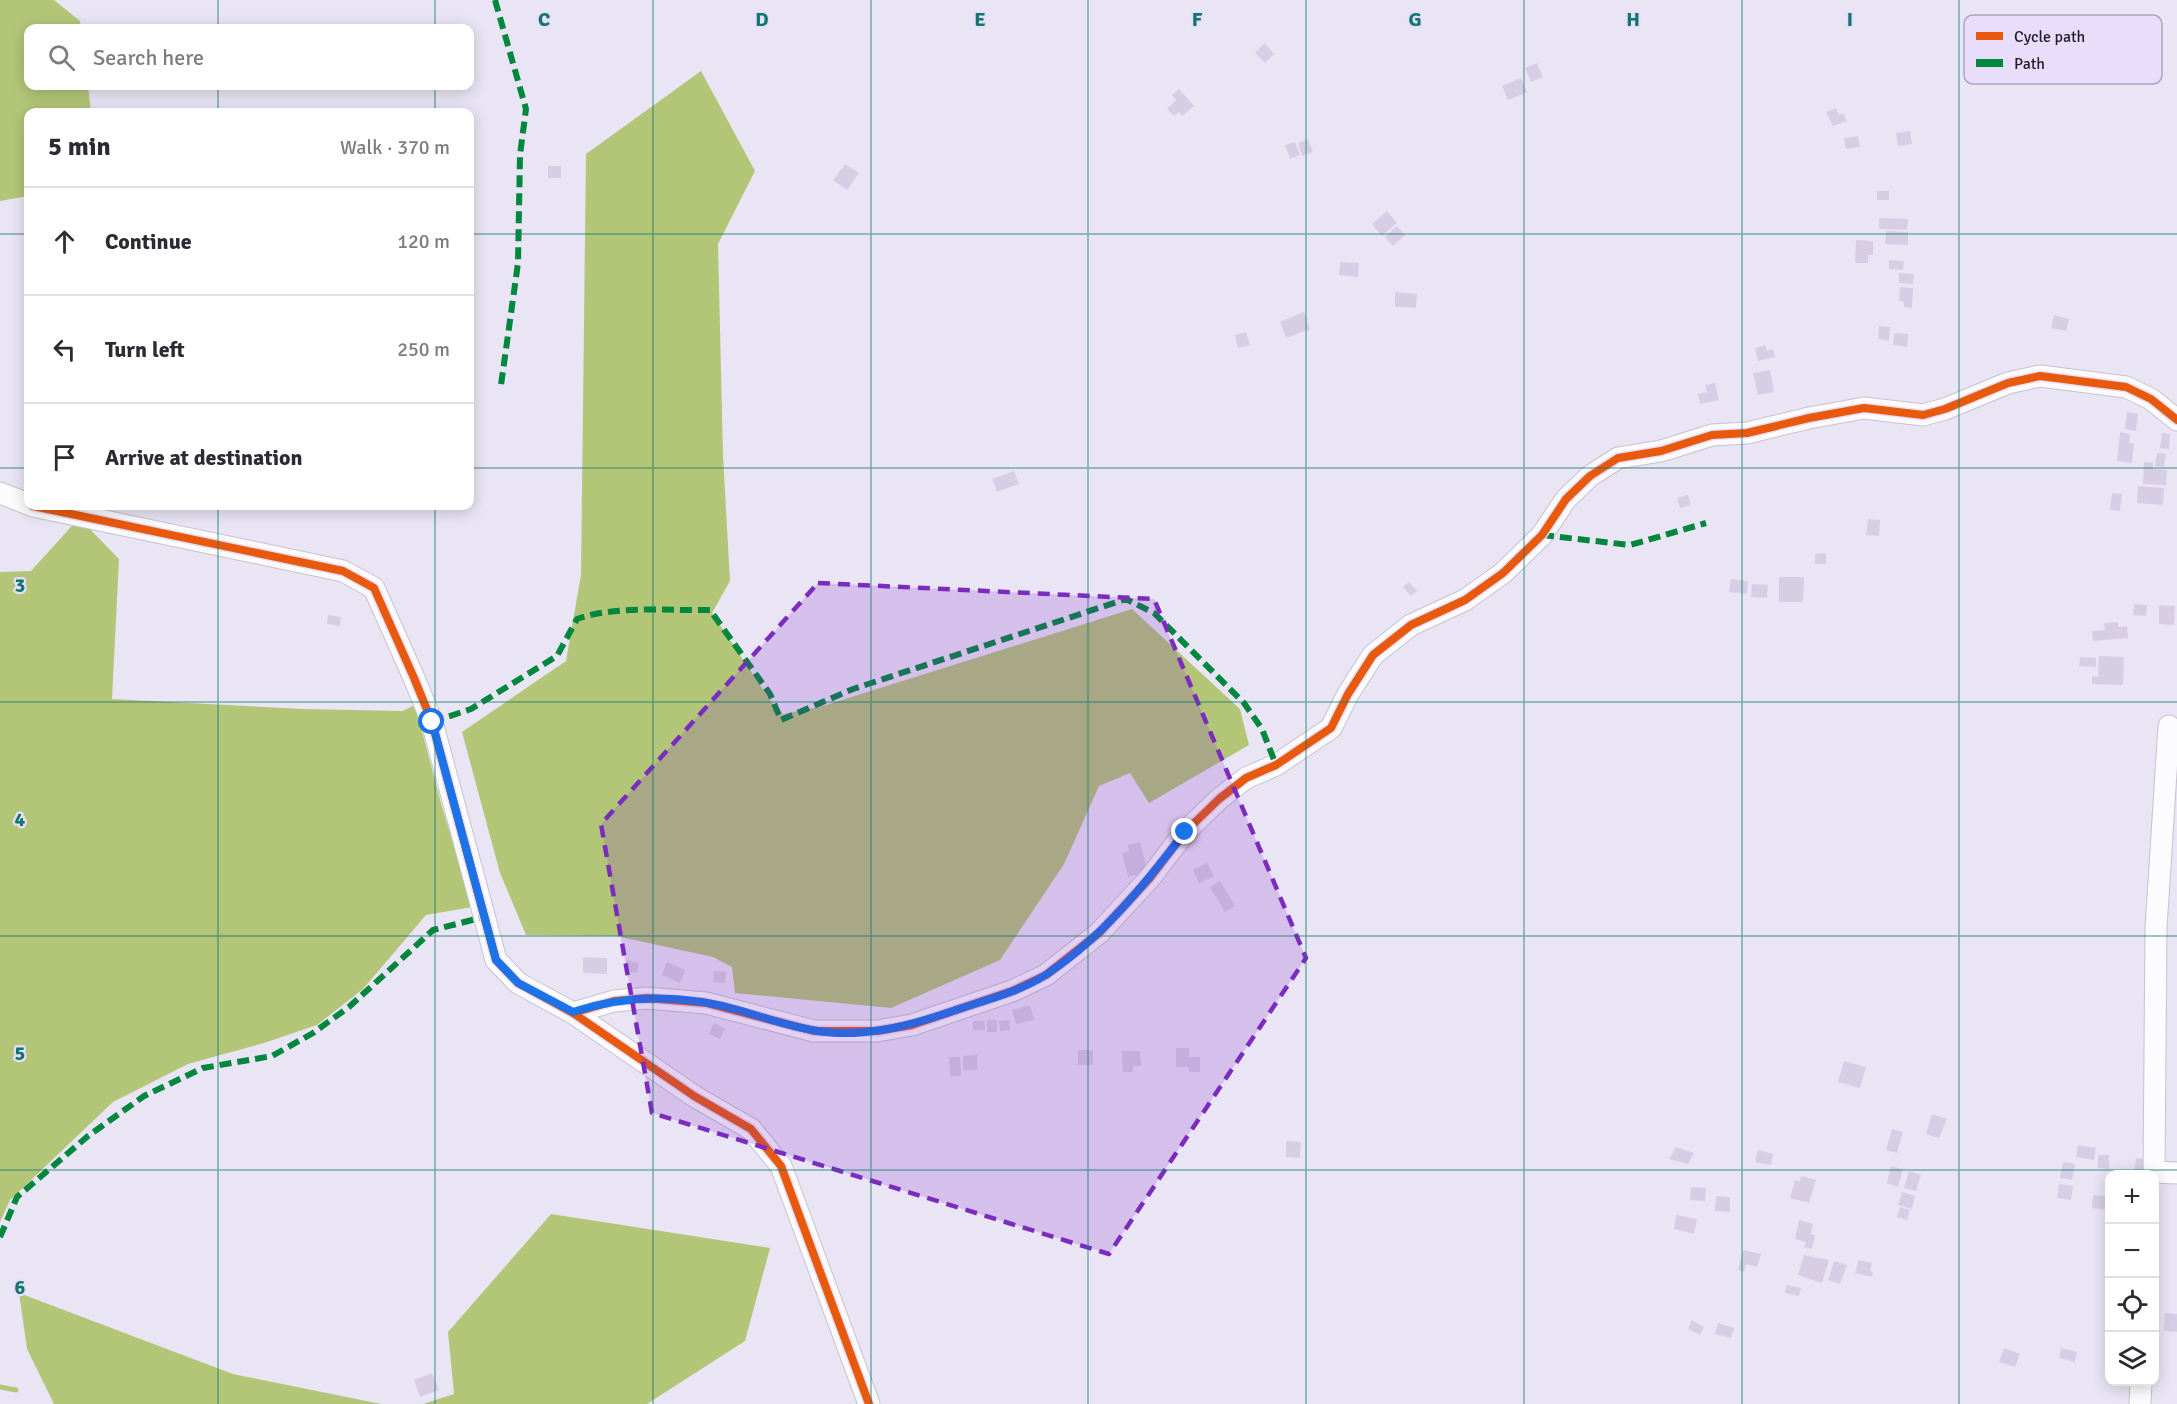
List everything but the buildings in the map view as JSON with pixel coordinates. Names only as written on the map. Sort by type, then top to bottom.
[{"type":"street","points":[[573,1012],[614,1001],[647,998],[706,1003],[814,1031],[877,1031],[912,1025],[1012,991],[1046,975],[1099,933],[1149,879],[1185,832],[1219,799],[1246,778],[1276,765],[1331,728],[1348,694],[1373,655],[1411,625],[1465,600],[1503,573],[1542,535],[1566,499],[1590,476],[1618,458],[1662,451],[1712,435],[1747,433],[1864,408],[1923,415],[1945,409],[2008,383],[2040,376],[2127,387],[2151,399],[2177,420]]},
{"type":"street","points":[[0,494],[24,503]]},
{"type":"street","points":[[52,510],[343,570],[374,588],[432,722],[496,960],[518,983],[573,1012],[694,1096],[751,1129],[781,1166],[869,1404]]},
{"type":"street","points":[[2154,1170],[2156,928],[2169,726]]},
{"type":"street","points":[[2159,1173],[2177,1173]]},
{"type":"street","points":[[2140,1404],[2141,1386]]},
{"type":"highlighted area","points":[[818,583],[1154,599],[1306,958],[1109,1254],[652,1113],[601,824]]},
{"type":"shaded area","points":[[0,0],[54,0],[80,21],[80,24],[24,24],[24,90],[88,90],[91,108],[24,108],[24,197],[0,201]]},
{"type":"shaded area","points":[[701,71],[755,171],[718,244],[723,455],[730,581],[712,613],[780,715],[826,705],[1132,609],[1240,709],[1249,745],[1149,803],[1130,773],[1099,786],[1064,864],[1000,960],[891,1008],[735,993],[732,967],[713,957],[616,936],[526,935],[500,873],[462,732],[566,661],[581,575],[586,154]]},
{"type":"shaded area","points":[[79,518],[119,559],[112,699],[303,709],[402,711],[415,705],[442,807],[473,907],[426,915],[363,989],[317,1025],[264,1043],[188,1064],[113,1102],[10,1200],[0,1222],[0,572],[31,571]]},
{"type":"shaded area","points":[[551,1214],[770,1248],[745,1341],[647,1404],[423,1404],[454,1394],[448,1332]]},
{"type":"shaded area","points":[[19,1293],[233,1374],[381,1404],[54,1404],[27,1349]]},
{"type":"waterway","points":[[0,1387],[16,1390]]},
{"type":"marked path","points":[[495,0],[526,109],[520,155],[518,263],[501,385]]},
{"type":"marked path","points":[[1542,535],[1630,545],[1706,523]]},
{"type":"marked path","points":[[432,722],[471,709],[557,656],[577,619],[609,612],[710,610],[770,694],[781,720],[853,689],[1126,599],[1154,613],[1244,703],[1262,729],[1276,765]]},
{"type":"marked path","points":[[0,1237],[17,1197],[88,1136],[144,1096],[203,1068],[272,1056],[313,1033],[349,1007],[433,930],[484,917]]},
{"type":"cycle path","points":[[573,1013],[614,1001],[647,998],[706,1003],[814,1031],[877,1031],[912,1025],[1012,991],[1046,975],[1099,933],[1149,879],[1185,832],[1219,799],[1246,778],[1276,765],[1331,728],[1348,694],[1373,655],[1411,625],[1465,600],[1503,573],[1542,535],[1566,499],[1590,476],[1618,458],[1661,451],[1712,435],[1747,433],[1864,408],[1923,415],[1945,409],[2008,383],[2040,376],[2126,387],[2151,399],[2177,420]]},
{"type":"cycle path","points":[[52,510],[343,571],[374,588],[432,722],[496,960],[518,983],[573,1013],[694,1096],[751,1129],[781,1166],[869,1404]]},
{"type":"route","points":[[432,722],[496,960],[518,983],[573,1012],[614,1001],[647,998],[706,1003],[814,1031],[877,1031],[912,1025],[1012,991],[1046,975],[1099,933],[1149,879],[1185,832]]}]
